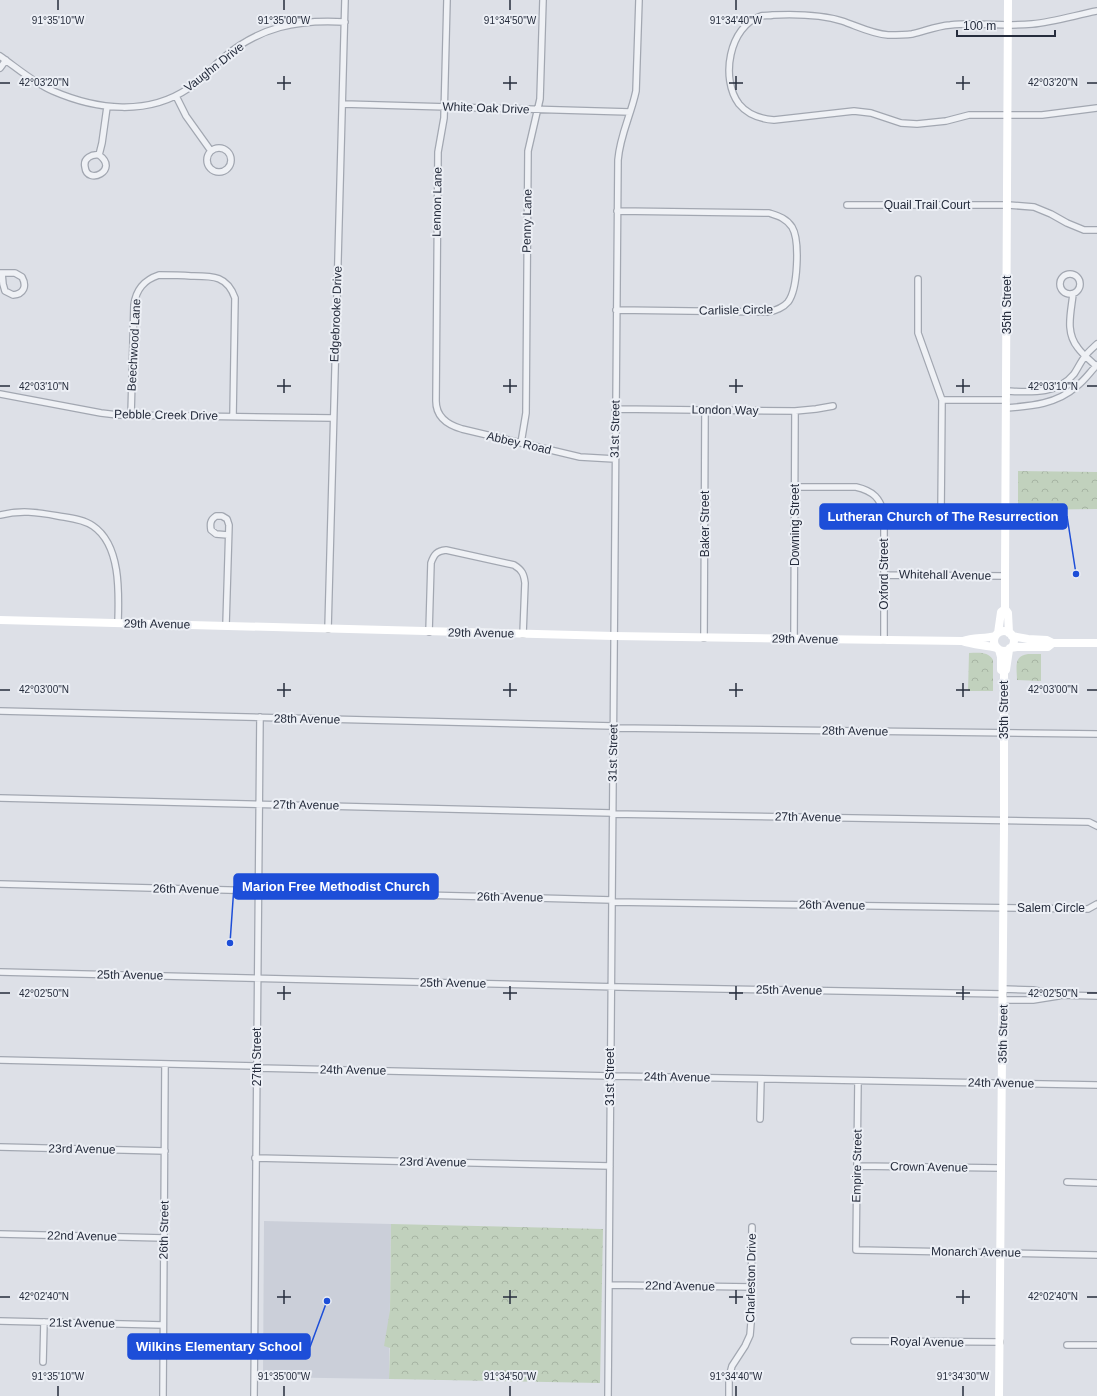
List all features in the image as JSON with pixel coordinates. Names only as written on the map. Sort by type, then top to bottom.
[{"type":"street","name":"Edgebrooke Drive","points":[[328,629],[345,0]]},
{"type":"street","name":"Lennon Lane","points":[[436,405],[438,152],[444,118],[447,0]]},
{"type":"street","name":"Penny Lane","points":[[521,443],[526,413],[528,151],[530,138],[539,109],[540,99],[543,0]]},
{"type":"street","points":[[630,112],[634,103],[637,82],[639,0]]},
{"type":"street","name":"35th Street","points":[[1008,0],[1005,609],[1008,613],[1010,635]]},
{"type":"street","points":[[1097,11],[1031,24],[945,25],[911,34],[887,35],[819,16],[761,16],[747,24],[738,35],[732,49],[730,63],[730,80],[733,93],[739,104],[750,113],[763,119],[774,120],[854,111],[871,113],[901,122],[917,124],[946,121],[969,115],[1050,115],[1097,108]]},
{"type":"street","name":"Vaughn Drive","points":[[0,56],[52,91],[78,100],[107,107],[138,107],[176,96],[202,79],[222,58],[236,48],[265,32],[282,26],[309,21],[344,22]]},
{"type":"street","points":[[0,68],[6,60]]},
{"type":"street","points":[[176,96],[186,116],[211,151]]},
{"type":"street","name":"White Oak Drive","points":[[343,104],[630,112]]},
{"type":"street","points":[[99,155],[107,107]]},
{"type":"street","name":"31st Street","points":[[608,1396],[618,148],[630,112]]},
{"type":"street","points":[[219,148],[226,151],[231,158],[230,166],[220,172],[213,171],[208,165],[207,158],[211,151],[219,148]]},
{"type":"street","name":"Quail Trail Court","points":[[847,205],[1034,206],[1084,230],[1097,230]]},
{"type":"street","name":"Carlisle Circle","points":[[616,310],[769,312],[779,309],[788,302],[793,292],[796,280],[796,240],[792,228],[782,217],[769,213],[617,211]]},
{"type":"street","points":[[1,273],[15,273],[22,277],[25,285],[21,293],[13,295],[6,291],[2,284],[1,273]]},
{"type":"street","name":"Beechwood Lane","points":[[131,415],[134,305],[137,290],[146,281],[159,275],[212,276],[225,282],[233,293],[235,298],[233,416]]},
{"type":"street","points":[[918,279],[918,333],[942,400],[941,512]]},
{"type":"street","points":[[1006,408],[1050,402],[1077,386],[1097,366],[1074,343],[1070,334],[1069,323],[1073,294]]},
{"type":"street","points":[[942,400],[1037,392],[1050,389],[1061,384],[1073,375],[1086,355],[1097,344]]},
{"type":"street","name":"Pebble Creek Drive","points":[[0,394],[101,413],[131,415],[333,418]]},
{"type":"street","name":"Abbey Road","points":[[436,405],[444,420],[451,426],[580,457],[615,459]]},
{"type":"street","name":"London Way","points":[[615,409],[795,411],[833,406]]},
{"type":"street","name":"Baker Street","points":[[704,638],[705,410]]},
{"type":"street","name":"Downing Street","points":[[794,639],[795,411]]},
{"type":"street","name":"Oxford Street","points":[[795,487],[856,487],[866,489],[880,501],[884,516],[884,640]]},
{"type":"street","points":[[0,515],[19,512],[36,512],[82,520],[92,525],[100,532],[111,550],[115,564],[118,582],[118,623]]},
{"type":"street","points":[[226,625],[228,535]]},
{"type":"street","points":[[429,632],[431,563],[434,556],[439,551],[446,550],[514,565],[520,569],[524,575],[523,634]]},
{"type":"street","name":"Whitehall Avenue","points":[[884,574],[1005,576]]},
{"type":"street","name":"35th Street","points":[[997,635],[1001,612],[1005,609]]},
{"type":"street","name":"29th Avenue","points":[[0,620],[226,625],[429,632],[962,642],[986,645],[998,649]]},
{"type":"street","points":[[1053,643],[1048,647],[1017,647],[1006,651],[998,649],[994,642],[997,635],[1004,632],[1010,635],[1028,639],[1047,640],[1053,643],[1097,643]]},
{"type":"street","name":"29th Avenue","points":[[962,642],[969,639],[989,638],[997,635]]},
{"type":"street","points":[[1010,635],[1013,644],[1010,649]]},
{"type":"street","name":"35th Street","points":[[998,649],[1001,657],[1001,670],[1004,672]]},
{"type":"street","name":"35th Street","points":[[999,1396],[1003,994],[1004,672],[1006,670],[1010,649]]},
{"type":"street","name":"28th Avenue","points":[[0,711],[613,727],[1097,734]]},
{"type":"street","name":"27th Street","points":[[254,1396],[260,718]]},
{"type":"street","name":"27th Avenue","points":[[0,798],[612,814],[1004,820]]},
{"type":"street","points":[[1004,820],[1089,822],[1097,826]]},
{"type":"street","name":"26th Avenue","points":[[0,884],[612,901],[1003,907]]},
{"type":"street","name":"Salem Circle","points":[[1003,907],[1088,909],[1097,904]]},
{"type":"street","name":"25th Avenue","points":[[0,972],[611,987],[1003,994]]},
{"type":"street","points":[[1003,994],[1033,990],[1060,995],[1097,996]]},
{"type":"street","points":[[1003,994],[1033,1000],[1060,995]]},
{"type":"street","name":"24th Avenue","points":[[0,1060],[610,1076],[1097,1085]]},
{"type":"street","name":"26th Street","points":[[163,1396],[165,1064]]},
{"type":"street","points":[[760,1119],[761,1079]]},
{"type":"street","name":"Empire Street","points":[[856,1250],[858,1081]]},
{"type":"street","name":"23rd Avenue","points":[[0,1147],[165,1151]]},
{"type":"street","name":"23rd Avenue","points":[[255,1158],[610,1166]]},
{"type":"street","name":"Crown Avenue","points":[[856,1166],[1001,1168]]},
{"type":"street","points":[[1066,1182],[1097,1183]]},
{"type":"street","name":"Charleston Drive","points":[[729,1396],[729,1377],[732,1366],[750,1335],[752,1227]]},
{"type":"street","name":"22nd Avenue","points":[[0,1234],[164,1238]]},
{"type":"street","name":"Monarch Avenue","points":[[856,1250],[1097,1254]]},
{"type":"street","name":"22nd Avenue","points":[[609,1285],[752,1287]]},
{"type":"street","name":"21st Avenue","points":[[0,1321],[163,1325]]},
{"type":"street","points":[[43,1362],[44,1322]]},
{"type":"street","name":"Royal Avenue","points":[[854,1341],[1000,1342]]},
{"type":"street","points":[[1067,1346],[1097,1345]]},
{"type":"shaded area","points":[[264,1221],[391,1224],[389,1379],[263,1377]]},
{"type":"green space","points":[[1018,471],[1097,472],[1097,509],[1018,510]]},
{"type":"green space","points":[[969,653],[986,654],[993,660],[993,691],[968,691]]},
{"type":"green space","points":[[1041,654],[1041,681],[1017,680],[1018,660],[1023,655]]},
{"type":"green space","points":[[391,1224],[603,1229],[600,1383],[389,1379],[390,1348],[384,1346],[390,1310]]},
{"type":"place","name":"Lutheran Church of The Resurrection","points":[[1076,574]]},
{"type":"place","name":"Marion Free Methodist Church","points":[[230,943]]},
{"type":"place","name":"Wilkins Elementary School","points":[[327,1301]]}]
